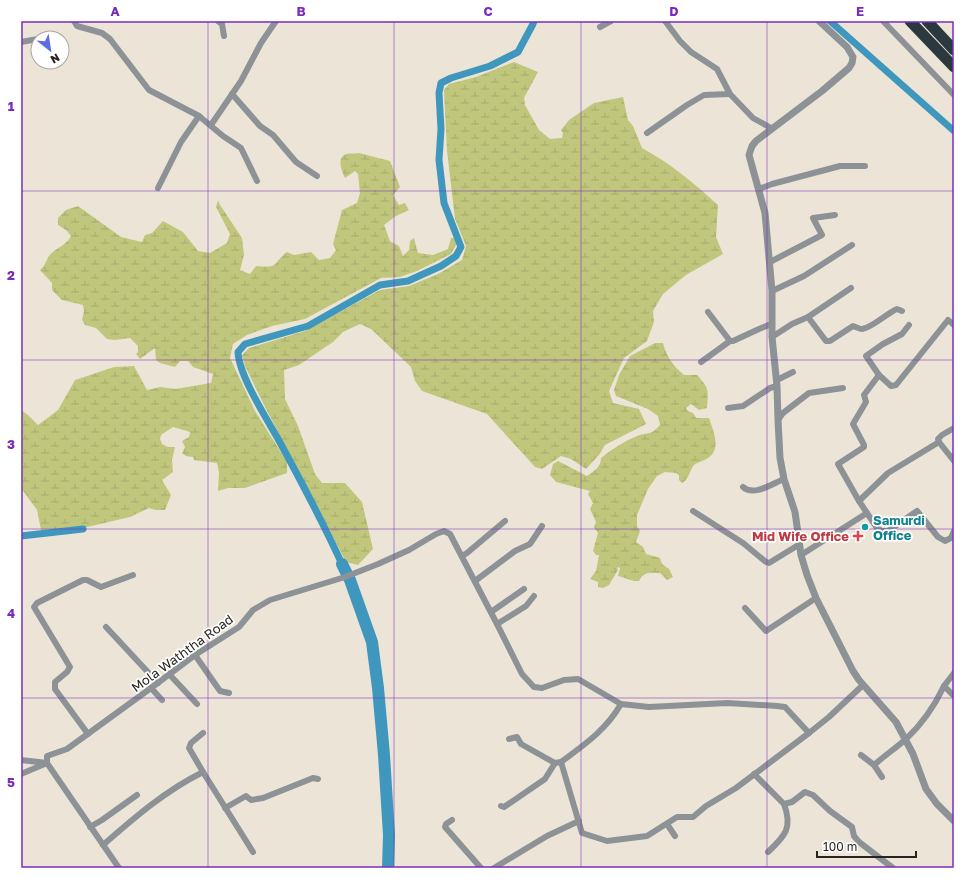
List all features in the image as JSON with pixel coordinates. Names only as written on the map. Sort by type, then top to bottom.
[{"type":"highway","points":[[910,21],[954,66]]},
{"type":"highway","points":[[927,21],[954,50]]},
{"type":"street","points":[[74,21],[77,26],[102,33],[110,39],[149,90],[199,116],[227,139],[241,148],[257,181]]},
{"type":"street","points":[[218,21],[222,24],[224,36]]},
{"type":"street","points":[[211,125],[241,82],[260,43],[276,21]]},
{"type":"street","points":[[600,26],[611,21]]},
{"type":"street","points":[[665,21],[680,41],[691,52],[717,69],[730,94],[753,118],[771,128]]},
{"type":"street","points":[[819,21],[847,47],[853,57],[852,63],[849,68],[822,91],[771,128],[756,141],[750,151],[750,160],[765,213],[770,262],[772,291],[771,324],[777,383],[780,458],[784,479],[795,512],[801,555],[816,598],[853,671],[863,685],[896,722],[906,739],[926,789],[937,804],[954,821]]},
{"type":"street","points":[[883,21],[954,95]]},
{"type":"street","points":[[232,94],[260,126],[274,136],[296,162],[317,176]]},
{"type":"street","points":[[647,133],[687,105],[704,96],[730,94]]},
{"type":"street","points":[[158,188],[182,142],[199,116]]},
{"type":"street","points":[[758,189],[840,166],[865,166]]},
{"type":"street","points":[[770,262],[822,235],[813,218],[835,215]]},
{"type":"street","points":[[772,291],[804,276],[852,245]]},
{"type":"street","points":[[772,337],[792,324],[808,317],[851,288]]},
{"type":"street","points":[[808,317],[826,341],[830,341],[853,326],[863,329],[897,309],[902,311]]},
{"type":"street","points":[[708,312],[730,341]]},
{"type":"street","points":[[909,325],[902,334],[883,344],[866,356],[879,375],[891,386],[896,385],[948,320],[954,324]]},
{"type":"street","points":[[701,362],[730,341],[771,324]]},
{"type":"street","points":[[728,408],[743,406],[793,372]]},
{"type":"street","points":[[879,375],[864,395],[866,402],[853,424],[864,447],[838,464],[859,501],[877,528],[882,531],[888,531],[918,511],[938,537],[945,541],[951,538],[954,531]]},
{"type":"street","points":[[778,420],[783,413],[809,393],[843,388]]},
{"type":"street","points":[[859,501],[888,473],[939,442],[938,439],[942,435],[954,428]]},
{"type":"street","points":[[939,442],[954,461]]},
{"type":"street","points":[[743,487],[747,490],[758,490],[784,479]]},
{"type":"street","points":[[693,511],[743,543],[766,562],[769,562],[800,544]]},
{"type":"street","points":[[801,555],[867,513]]},
{"type":"street","points":[[462,556],[505,521]]},
{"type":"street","points":[[475,581],[515,551],[530,544],[542,526]]},
{"type":"street","name":"Mola Waththa Road","points":[[47,763],[47,756],[67,748],[88,734],[169,674],[239,627],[253,610],[270,600],[348,576],[409,550],[444,531],[450,534],[522,674],[534,687],[542,688],[564,680],[578,679],[621,704]]},
{"type":"street","points":[[88,734],[55,689],[55,682],[67,672],[70,667],[34,607],[37,603],[83,580],[87,580],[101,587],[133,575]]},
{"type":"street","points":[[491,612],[524,589]]},
{"type":"street","points":[[497,624],[526,606],[534,596]]},
{"type":"street","points":[[745,608],[766,631],[816,598]]},
{"type":"street","points":[[106,627],[158,683]]},
{"type":"street","points":[[196,655],[220,691],[229,693]]},
{"type":"street","points":[[874,765],[906,739],[922,720],[954,673]]},
{"type":"street","points":[[169,674],[197,704]]},
{"type":"street","points":[[509,739],[517,737],[521,744],[558,762],[582,833],[608,841],[646,836],[677,817],[693,817],[706,806],[736,788],[829,717],[863,685]]},
{"type":"street","points":[[944,686],[954,696]]},
{"type":"street","points":[[151,688],[162,700]]},
{"type":"street","points":[[501,806],[504,806],[545,779],[558,762],[595,737],[621,704],[649,707],[727,703],[777,706],[785,708],[809,733]]},
{"type":"street","points":[[203,733],[191,743],[189,748],[253,852]]},
{"type":"street","points":[[861,756],[874,765],[882,777]]},
{"type":"street","points":[[21,760],[47,763],[119,868]]},
{"type":"street","points":[[21,774],[47,763]]},
{"type":"street","points":[[103,844],[124,828],[153,802],[187,780],[203,772]]},
{"type":"street","points":[[754,774],[784,804],[788,814],[787,827],[783,838],[768,852]]},
{"type":"street","points":[[225,808],[246,796],[251,800],[263,798],[313,778],[318,779]]},
{"type":"street","points":[[784,804],[792,802],[805,792],[813,795],[830,811],[852,827],[854,836],[859,842],[893,868]]},
{"type":"street","points":[[90,827],[137,795]]},
{"type":"street","points":[[452,820],[446,824],[445,827],[481,868]]},
{"type":"street","points":[[494,868],[547,836],[579,821]]},
{"type":"street","points":[[667,824],[675,836]]},
{"type":"street","points":[[505,868],[507,861]]},
{"type":"green space","points":[[514,62],[538,72],[524,98],[525,105],[539,130],[550,139],[562,138],[563,133],[561,130],[569,120],[594,103],[623,97],[628,120],[633,126],[642,148],[682,174],[718,205],[716,237],[723,254],[686,275],[663,294],[653,311],[654,322],[647,341],[624,358],[609,391],[613,403],[639,409],[646,424],[605,445],[599,455],[586,469],[571,459],[561,456],[542,469],[535,467],[487,414],[422,391],[415,381],[411,367],[371,329],[360,324],[343,332],[333,342],[299,365],[284,370],[285,399],[298,426],[315,474],[322,483],[345,483],[362,502],[373,549],[358,565],[346,562],[264,405],[245,366],[242,355],[249,348],[305,331],[380,290],[409,286],[438,274],[462,260],[466,246],[455,219],[447,151],[444,90],[449,84],[476,77]]},
{"type":"green space","points":[[359,153],[390,161],[400,187],[393,195],[399,205],[405,203],[409,210],[396,216],[384,225],[390,241],[399,246],[403,256],[409,250],[410,241],[414,238],[418,253],[433,255],[448,249],[451,238],[455,238],[457,243],[451,254],[417,271],[400,277],[381,278],[305,319],[272,326],[247,335],[233,344],[230,358],[255,411],[287,462],[287,473],[245,488],[228,488],[218,491],[219,473],[217,463],[194,460],[193,457],[186,456],[182,453],[185,447],[182,441],[189,437],[190,432],[173,427],[161,435],[160,439],[162,444],[168,447],[175,447],[172,460],[173,472],[162,480],[171,495],[165,510],[155,510],[149,508],[130,517],[87,527],[41,530],[37,510],[21,488],[21,410],[38,425],[58,410],[75,380],[114,367],[134,366],[147,390],[160,387],[175,389],[211,383],[213,374],[193,367],[188,361],[180,361],[175,367],[160,363],[156,360],[155,348],[140,359],[136,354],[138,352],[138,346],[130,338],[115,340],[107,339],[96,328],[85,325],[82,320],[84,311],[83,305],[62,300],[52,290],[52,283],[40,270],[49,256],[67,242],[71,236],[66,230],[58,225],[58,218],[66,210],[78,206],[121,237],[142,242],[145,235],[152,233],[163,221],[183,232],[198,251],[210,253],[227,243],[230,234],[216,207],[218,200],[242,238],[244,255],[240,270],[250,274],[256,266],[272,266],[287,252],[294,255],[311,252],[319,260],[330,258],[336,250],[333,244],[342,210],[357,203],[360,193],[358,174],[355,171],[345,178],[340,162],[346,154]]},
{"type":"green space","points":[[655,343],[663,343],[671,361],[684,375],[697,375],[706,387],[708,393],[707,408],[699,410],[691,404],[686,408],[688,411],[693,413],[696,418],[709,418],[715,439],[715,450],[708,458],[692,467],[686,480],[682,483],[679,480],[679,475],[676,473],[665,472],[657,476],[648,489],[637,515],[637,526],[640,531],[636,542],[643,547],[646,554],[660,558],[662,564],[669,569],[673,577],[667,580],[660,573],[650,573],[645,574],[639,581],[634,581],[618,576],[620,568],[617,567],[618,570],[609,585],[603,588],[598,587],[598,582],[590,579],[596,571],[599,555],[596,555],[593,551],[598,533],[594,527],[596,522],[590,509],[593,503],[588,494],[590,491],[556,482],[550,475],[553,464],[558,461],[587,476],[597,468],[600,464],[601,458],[610,451],[632,438],[651,432],[660,425],[658,416],[648,409],[616,396],[614,390],[619,375],[630,356]]},
{"type":"waterway","points":[[342,564],[302,484],[253,395],[239,361],[238,352],[245,344],[308,326],[380,285],[408,281],[441,266],[456,256],[461,247],[444,203],[439,160],[441,129],[439,93],[441,83],[451,78],[490,66],[518,52],[534,21]]},
{"type":"waterway","points":[[830,21],[954,131]]},
{"type":"waterway","points":[[21,536],[83,529]]},
{"type":"waterway","points":[[342,564],[350,580],[372,642],[384,755],[389,835],[388,868]]},
{"type":"place","name":"Samurdi Office","points":[[865,527]]},
{"type":"place","name":"Mid Wife Office","points":[[858,536]]}]
